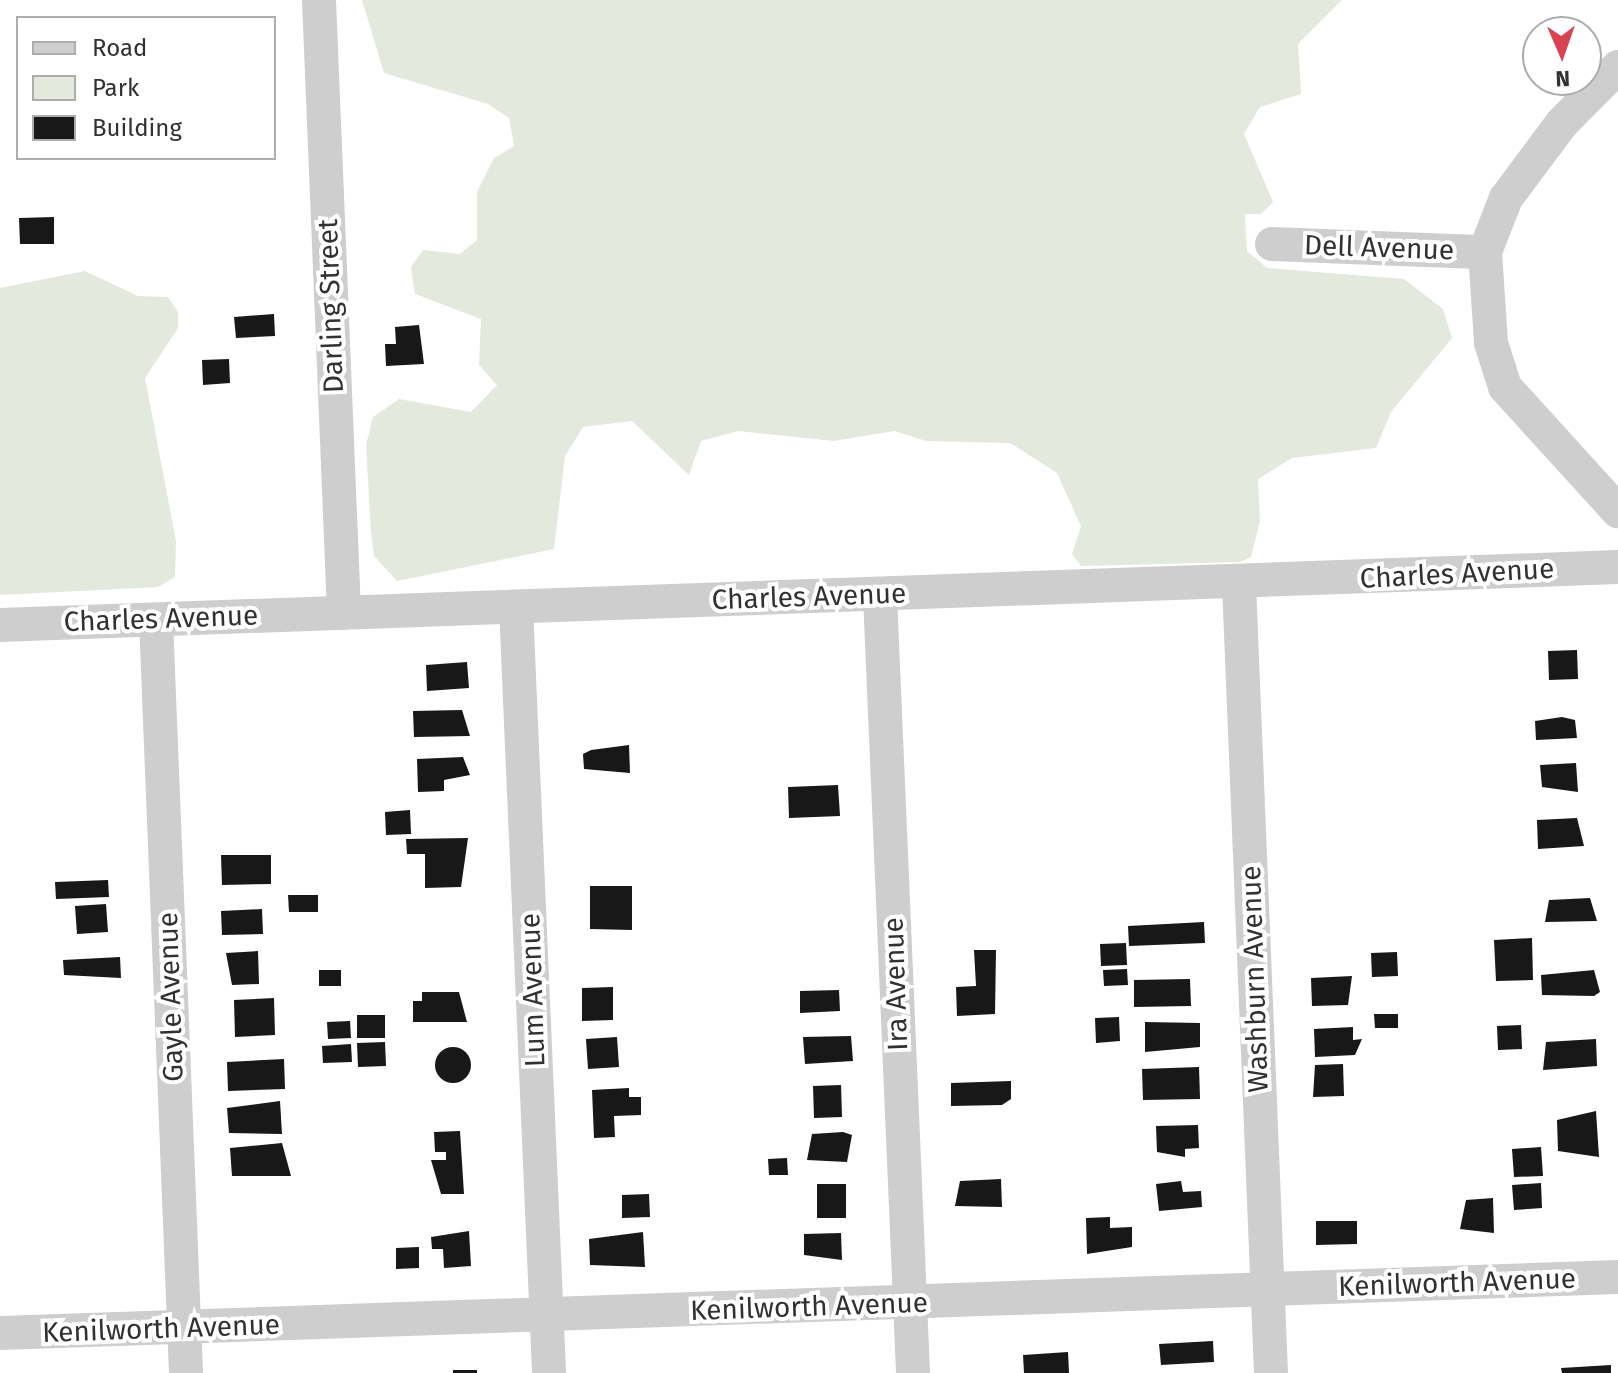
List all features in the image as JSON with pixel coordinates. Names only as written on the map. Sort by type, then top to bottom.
[{"type":"street","name":"Darling Street","points":[[319,0],[344,612]]},
{"type":"street","points":[[1618,67],[1562,123],[1506,198],[1485,252],[1491,343],[1505,387],[1618,511]]},
{"type":"street","name":"Dell Avenue","points":[[1272,244],[1485,252]]},
{"type":"street","name":"Charles Avenue","points":[[0,625],[1239,584],[1618,567]]},
{"type":"street","name":"Washburn Avenue","points":[[1239,584],[1271,1373]]},
{"type":"street","name":"Ira Avenue","points":[[880,595],[913,1373]]},
{"type":"street","name":"Lum Avenue","points":[[516,607],[549,1373]]},
{"type":"street","name":"Gayle Avenue","points":[[156,620],[186,1373]]},
{"type":"street","name":"Kenilworth Avenue","points":[[0,1333],[909,1304],[1618,1277]]},
{"type":"green space","points":[[362,0],[1342,0],[1298,44],[1301,94],[1260,107],[1244,134],[1273,202],[1261,214],[1245,214],[1247,251],[1267,268],[1404,279],[1443,309],[1452,338],[1391,412],[1376,448],[1292,458],[1258,479],[1260,521],[1251,557],[1240,562],[1081,566],[1072,554],[1081,526],[1057,473],[1010,443],[926,441],[894,431],[834,441],[738,431],[701,441],[689,475],[632,421],[583,427],[565,456],[554,549],[397,581],[374,556],[366,445],[373,417],[399,399],[471,412],[497,385],[479,365],[481,319],[415,294],[411,267],[423,250],[460,254],[477,240],[477,192],[494,158],[514,146],[509,118],[488,104],[384,73]]},
{"type":"green space","points":[[85,271],[138,296],[168,297],[178,312],[178,328],[145,378],[176,541],[175,577],[158,587],[0,595],[0,288]]},
{"type":"building","points":[[54,217],[54,244],[20,244],[19,218]]},
{"type":"building","points":[[274,314],[275,336],[236,338],[234,317]]},
{"type":"building","points":[[419,325],[424,364],[386,366],[385,344],[396,344],[395,327]]},
{"type":"building","points":[[229,359],[230,383],[203,385],[202,360]]},
{"type":"building","points":[[1577,650],[1578,679],[1549,680],[1548,651]]},
{"type":"building","points":[[467,662],[469,688],[427,691],[426,665]]},
{"type":"building","points":[[462,710],[470,736],[414,737],[413,711]]},
{"type":"building","points":[[1562,717],[1575,720],[1577,738],[1536,740],[1535,721]]},
{"type":"building","points":[[629,745],[630,773],[584,769],[583,754]]},
{"type":"building","points":[[463,757],[470,775],[444,780],[444,791],[418,792],[417,759]]},
{"type":"building","points":[[1576,763],[1578,792],[1542,787],[1540,765]]},
{"type":"building","points":[[838,785],[840,816],[789,818],[788,787]]},
{"type":"building","points":[[410,810],[411,834],[386,835],[385,812]]},
{"type":"building","points":[[1577,818],[1584,846],[1538,849],[1537,820]]},
{"type":"building","points":[[468,838],[461,887],[425,888],[425,854],[407,854],[406,839]]},
{"type":"building","points":[[221,855],[271,855],[271,884],[222,885]]},
{"type":"building","points":[[108,880],[109,897],[56,899],[55,882]]},
{"type":"building","points":[[590,886],[632,886],[632,930],[590,929]]},
{"type":"building","points":[[288,895],[318,895],[318,912],[289,912]]},
{"type":"building","points":[[1590,898],[1597,921],[1545,922],[1549,900]]},
{"type":"building","points":[[106,904],[108,932],[77,934],[75,906]]},
{"type":"building","points":[[262,909],[263,934],[222,935],[221,911]]},
{"type":"building","points":[[1204,922],[1205,943],[1129,946],[1128,926]]},
{"type":"building","points":[[1532,938],[1533,980],[1496,981],[1494,940]]},
{"type":"building","points":[[1126,943],[1127,965],[1101,966],[1100,944]]},
{"type":"building","points":[[974,950],[996,950],[995,1014],[957,1016],[956,987],[976,986]]},
{"type":"building","points":[[258,951],[259,984],[232,985],[226,953]]},
{"type":"building","points":[[1397,952],[1398,976],[1372,977],[1371,953]]},
{"type":"building","points":[[120,957],[121,978],[64,975],[63,960]]},
{"type":"building","points":[[1127,969],[1128,985],[1104,986],[1103,970]]},
{"type":"building","points":[[319,970],[341,970],[341,986],[319,986]]},
{"type":"building","points":[[1594,970],[1600,992],[1594,996],[1542,995],[1541,975]]},
{"type":"building","points":[[1352,976],[1348,1005],[1312,1006],[1311,978]]},
{"type":"building","points":[[1190,979],[1191,1006],[1134,1007],[1134,980]]},
{"type":"building","points":[[613,987],[613,1020],[582,1021],[582,988]]},
{"type":"building","points":[[839,990],[840,1011],[800,1013],[800,991]]},
{"type":"building","points":[[422,992],[459,992],[467,1022],[413,1022],[413,1001],[422,1001]]},
{"type":"building","points":[[274,998],[275,1035],[235,1037],[234,1000]]},
{"type":"building","points":[[1374,1014],[1398,1014],[1398,1028],[1375,1028]]},
{"type":"building","points":[[357,1015],[385,1015],[385,1038],[357,1038]]},
{"type":"building","points":[[1119,1017],[1120,1041],[1096,1043],[1095,1018]]},
{"type":"building","points":[[350,1021],[351,1038],[328,1039],[327,1022]]},
{"type":"building","points":[[1145,1022],[1200,1023],[1200,1047],[1145,1052]]},
{"type":"building","points":[[1521,1025],[1522,1049],[1498,1050],[1497,1026]]},
{"type":"building","points":[[1353,1027],[1353,1040],[1362,1039],[1355,1055],[1315,1057],[1314,1029]]},
{"type":"building","points":[[851,1036],[853,1061],[805,1064],[803,1037]]},
{"type":"building","points":[[617,1037],[619,1067],[588,1069],[586,1039]]},
{"type":"building","points":[[1596,1039],[1597,1066],[1543,1070],[1546,1042]]},
{"type":"building","points":[[385,1042],[386,1066],[358,1067],[357,1043]]},
{"type":"building","points":[[351,1044],[352,1062],[323,1063],[322,1046]]},
{"type":"building","points":[[453,1047],[465,1053],[471,1065],[465,1077],[453,1083],[441,1077],[435,1065],[441,1053]]},
{"type":"building","points":[[284,1059],[285,1089],[228,1091],[227,1062]]},
{"type":"building","points":[[1343,1064],[1344,1096],[1313,1097],[1315,1065]]},
{"type":"building","points":[[1199,1067],[1200,1099],[1143,1100],[1142,1069]]},
{"type":"building","points":[[1011,1081],[1011,1099],[1002,1105],[951,1106],[951,1083]]},
{"type":"building","points":[[841,1085],[842,1117],[814,1118],[813,1086]]},
{"type":"building","points":[[629,1088],[629,1097],[641,1097],[641,1115],[614,1116],[615,1137],[594,1138],[592,1090]]},
{"type":"building","points":[[280,1101],[282,1134],[229,1133],[227,1108]]},
{"type":"building","points":[[1596,1111],[1599,1157],[1558,1151],[1557,1120]]},
{"type":"building","points":[[1198,1125],[1199,1148],[1185,1149],[1185,1157],[1157,1152],[1156,1126]]},
{"type":"building","points":[[460,1131],[464,1194],[441,1194],[431,1160],[446,1160],[446,1152],[435,1152],[434,1132]]},
{"type":"building","points":[[843,1132],[852,1135],[847,1162],[807,1160],[812,1134]]},
{"type":"building","points":[[282,1143],[291,1176],[232,1176],[230,1148]]},
{"type":"building","points":[[1541,1147],[1543,1176],[1514,1177],[1512,1149]]},
{"type":"building","points":[[787,1158],[788,1175],[769,1175],[768,1159]]},
{"type":"building","points":[[1001,1179],[1002,1207],[955,1206],[960,1181]]},
{"type":"building","points":[[1181,1181],[1183,1192],[1201,1191],[1202,1207],[1159,1211],[1156,1184]]},
{"type":"building","points":[[1541,1183],[1542,1208],[1514,1210],[1512,1185]]},
{"type":"building","points":[[817,1184],[846,1184],[846,1218],[817,1218]]},
{"type":"building","points":[[649,1194],[650,1217],[622,1218],[622,1195]]},
{"type":"building","points":[[1493,1198],[1494,1233],[1460,1229],[1466,1200]]},
{"type":"building","points":[[1110,1217],[1110,1228],[1132,1227],[1132,1247],[1087,1254],[1086,1218]]},
{"type":"building","points":[[1316,1221],[1357,1221],[1357,1244],[1316,1245]]},
{"type":"building","points":[[469,1231],[471,1266],[444,1268],[443,1249],[432,1249],[431,1237]]},
{"type":"building","points":[[643,1232],[645,1267],[590,1265],[589,1239]]},
{"type":"building","points":[[841,1233],[842,1260],[804,1255],[804,1234]]},
{"type":"building","points":[[419,1247],[419,1268],[396,1269],[396,1248]]},
{"type":"building","points":[[1213,1341],[1214,1362],[1161,1365],[1159,1344]]},
{"type":"building","points":[[1068,1352],[1069,1373],[1024,1373],[1023,1355]]},
{"type":"building","points":[[1611,1365],[1611,1373],[1562,1373],[1561,1368]]},
{"type":"building","points":[[453,1370],[477,1370],[477,1373],[453,1373]]}]
